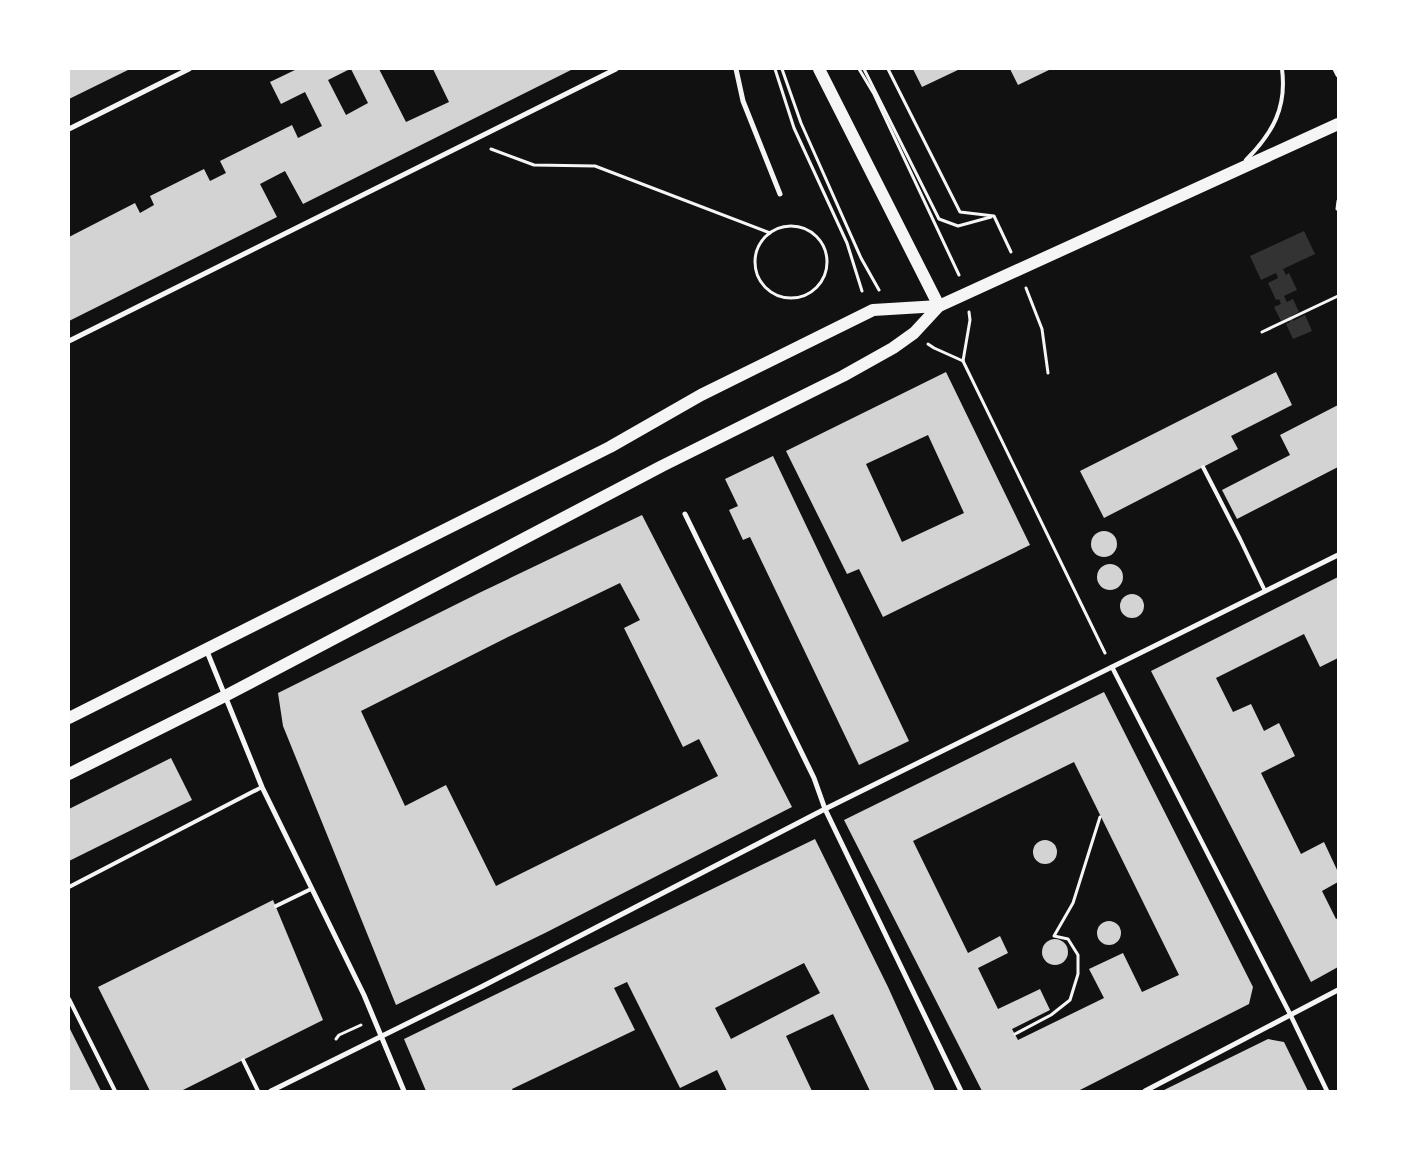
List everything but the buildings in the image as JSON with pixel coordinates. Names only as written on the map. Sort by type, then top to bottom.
[{"type":"main road","points":[[819,69],[939,306]]},
{"type":"main road","points":[[69,718],[610,447],[701,395],[821,334],[873,310],[939,306],[1338,124]]},
{"type":"main road","points":[[69,774],[225,696],[662,466],[843,376],[893,348],[914,333],[939,306]]},
{"type":"street","points":[[69,129],[189,69]]},
{"type":"street","points":[[69,341],[616,69]]},
{"type":"street","points":[[736,69],[743,101],[780,194]]},
{"type":"street","points":[[1335,69],[1338,74]]},
{"type":"street","points":[[685,514],[814,778],[825,809],[960,1091]]},
{"type":"street","points":[[271,1091],[382,1037],[825,809],[1338,554]]},
{"type":"street","points":[[206,649],[262,788],[364,995],[404,1091]]},
{"type":"street","points":[[1112,667],[1290,1014],[1327,1091]]},
{"type":"street","points":[[1145,1091],[1338,990]]},
{"type":"lane","points":[[1225,176],[1243,164],[1257,150],[1270,133],[1278,118],[1283,94],[1282,69]]},
{"type":"lane","points":[[1203,467],[1265,591]]},
{"type":"lane","points":[[69,887],[262,788]]},
{"type":"lane","points":[[276,906],[311,888]]},
{"type":"lane","points":[[69,998],[115,1091]]},
{"type":"lane","points":[[243,1060],[258,1091]]},
{"type":"path","points":[[775,69],[794,128],[847,243],[862,291]]},
{"type":"path","points":[[782,69],[800,124],[862,258],[881,294],[892,309]]},
{"type":"path","points":[[859,69],[878,103],[967,293],[970,320],[964,361],[1112,667]]},
{"type":"path","points":[[864,69],[939,219],[958,226],[994,216]]},
{"type":"path","points":[[888,69],[960,212],[994,216]]},
{"type":"path","points":[[472,142],[534,166],[595,166],[770,233],[780,228],[791,226],[803,228],[813,233],[822,241],[826,252],[828,264],[826,275],[820,285],[810,293],[799,298],[786,299],[765,287],[758,277],[755,265],[756,253],[761,242],[770,233]]},
{"type":"path","points":[[1336,209],[1338,201]]},
{"type":"path","points":[[994,216],[1019,268],[1042,329],[1048,373]]},
{"type":"path","points":[[1262,332],[1338,296]]},
{"type":"path","points":[[914,333],[934,348],[964,361]]},
{"type":"path","points":[[1015,1034],[1051,1016],[1070,1000],[1078,974],[1078,955],[1068,939],[1054,936],[1073,903],[1100,817]]},
{"type":"shaded area","points":[[1304,231],[1315,254],[1283,269],[1286,275],[1289,273],[1297,290],[1284,296],[1287,302],[1293,299],[1299,312],[1291,316],[1293,321],[1305,315],[1312,331],[1293,339],[1286,324],[1290,322],[1288,318],[1281,321],[1274,307],[1281,304],[1279,299],[1276,300],[1268,283],[1278,278],[1276,273],[1261,280],[1250,256]]}]
